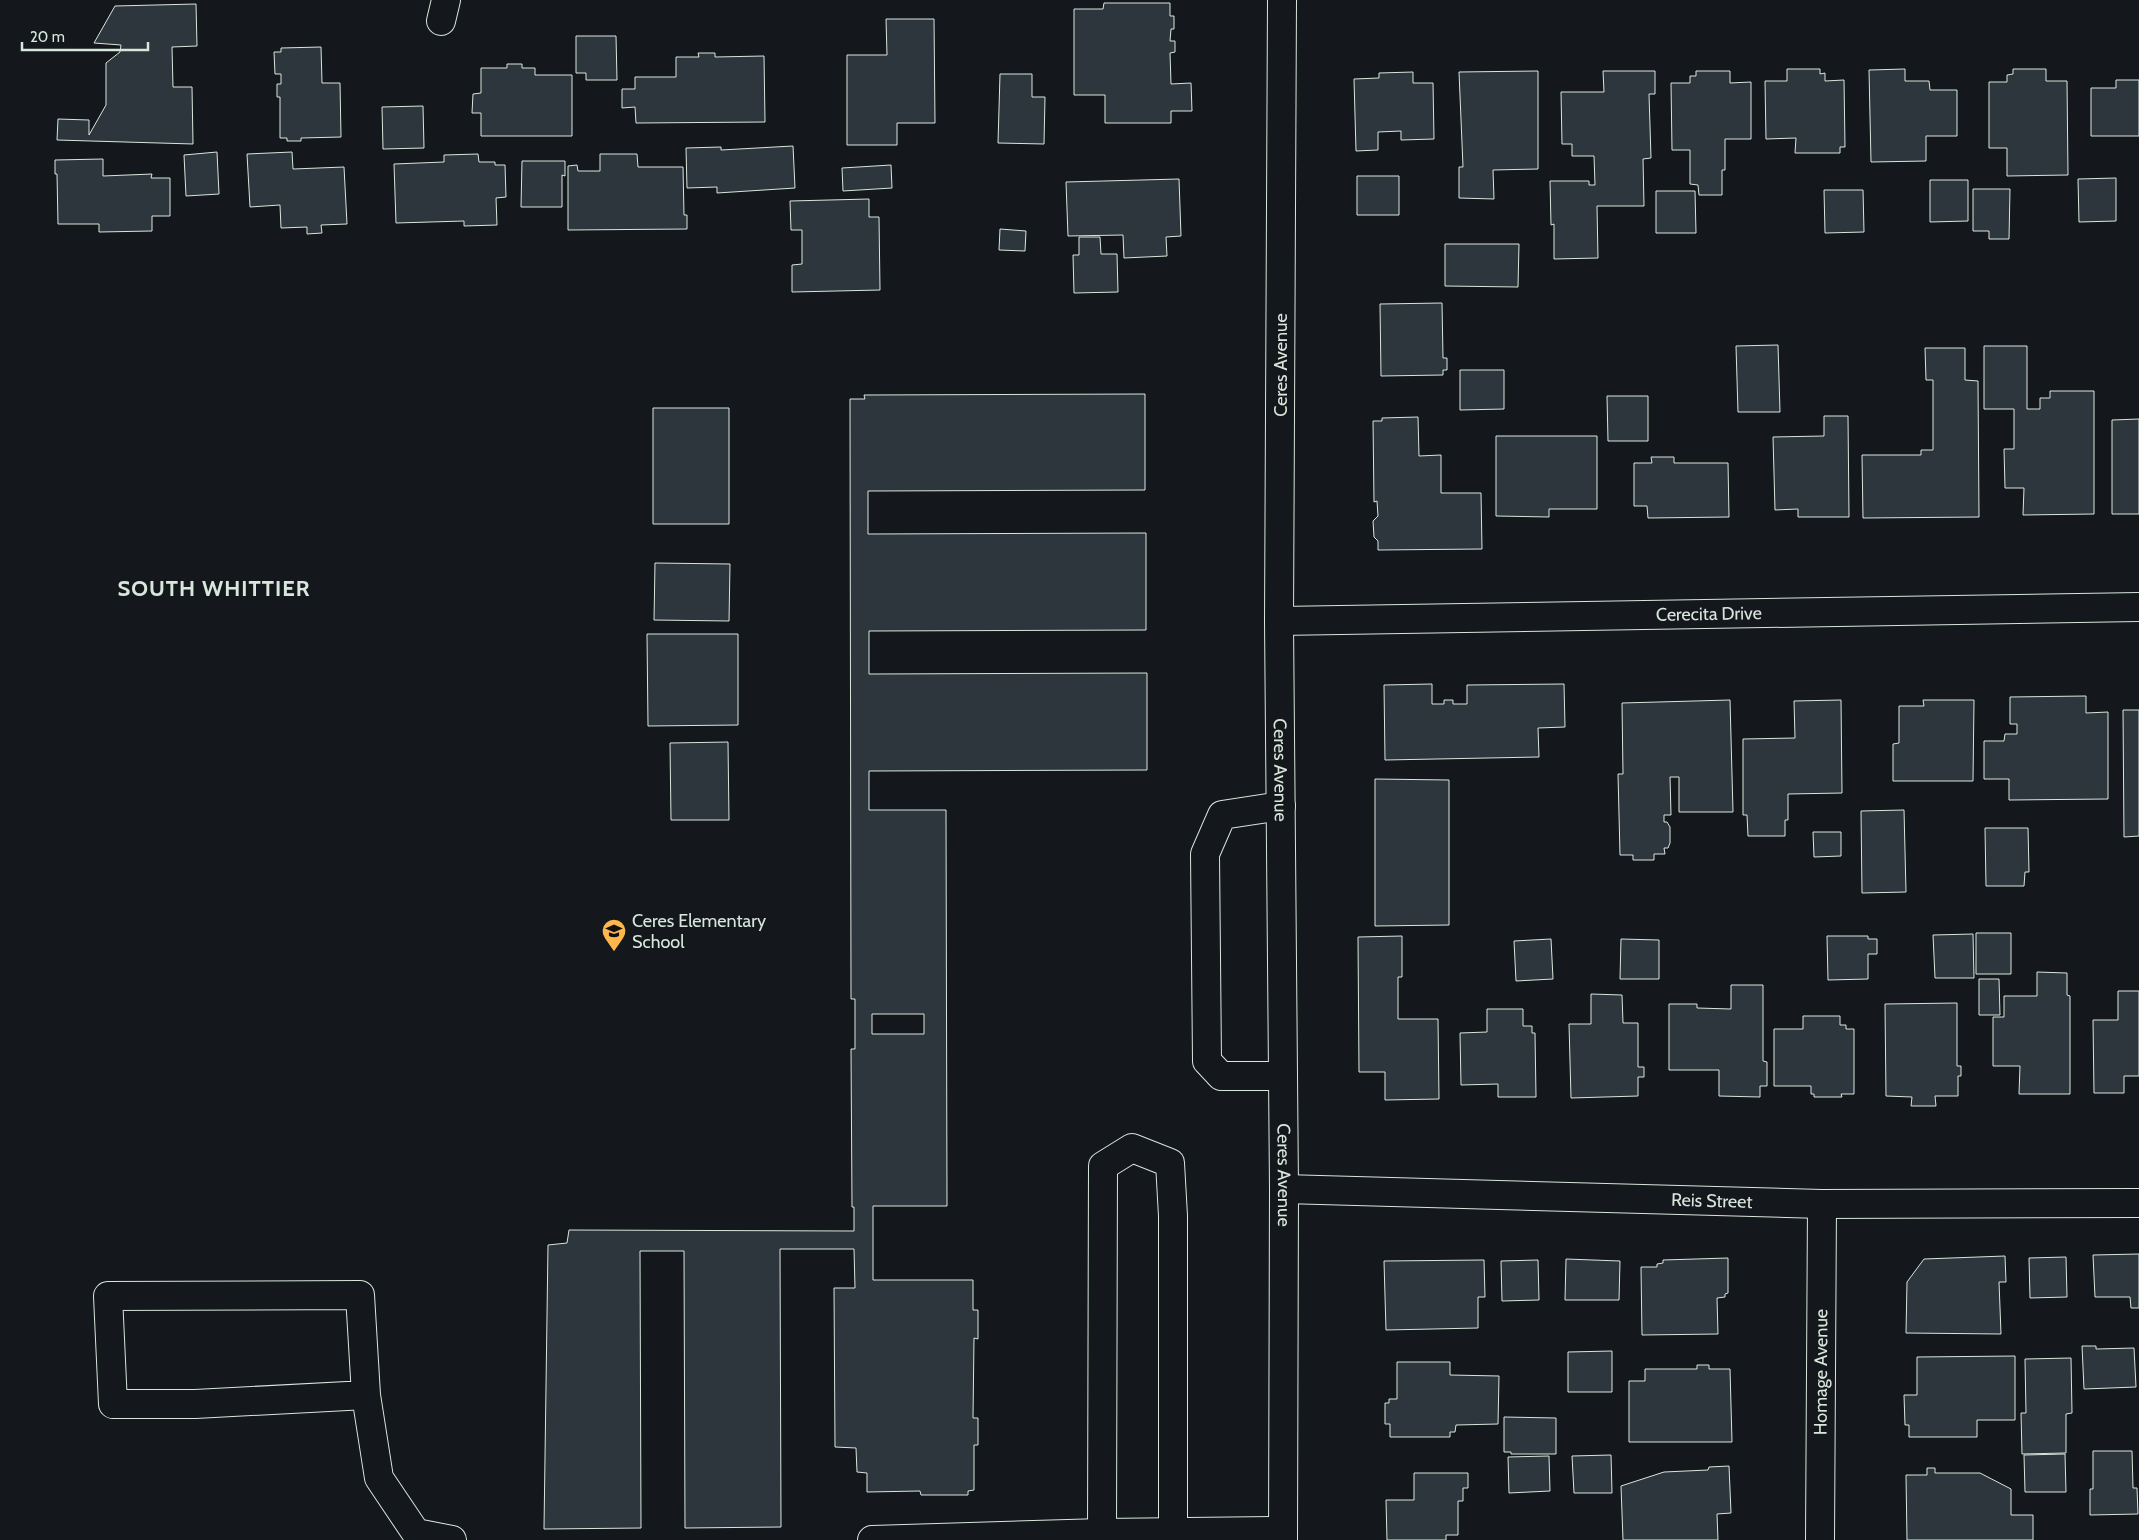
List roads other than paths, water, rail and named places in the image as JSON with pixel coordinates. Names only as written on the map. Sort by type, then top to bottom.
[{"type":"street","name":"Ceres Avenue","points":[[1282,0],[1280,806],[1284,1189],[1283,1536]]},
{"type":"street","name":"Cerecita Drive","points":[[1280,621],[2139,607]]},
{"type":"street","points":[[1280,806],[1222,815],[1205,854],[1207,1061],[1221,1076],[1283,1076]]},
{"type":"street","points":[[1102,1534],[1103,1166],[1132,1148],[1170,1163],[1173,1216],[1173,1534]]},
{"type":"street","name":"Reis Street","points":[[1284,1189],[1822,1204],[2139,1203]]},
{"type":"street","name":"Homage Avenue","points":[[1820,1540],[1822,1204]]},
{"type":"street","points":[[366,1395],[195,1404],[112,1404],[108,1296],[360,1295],[366,1395],[379,1478],[416,1533],[452,1540]]},
{"type":"street","points":[[872,1540],[1102,1534],[1283,1536]]},
{"type":"place","name":"Ceres Elementary School","points":[[614,952]]},
{"type":"district","name":"SOUTH WHITTIER","points":[[214,588]]}]
